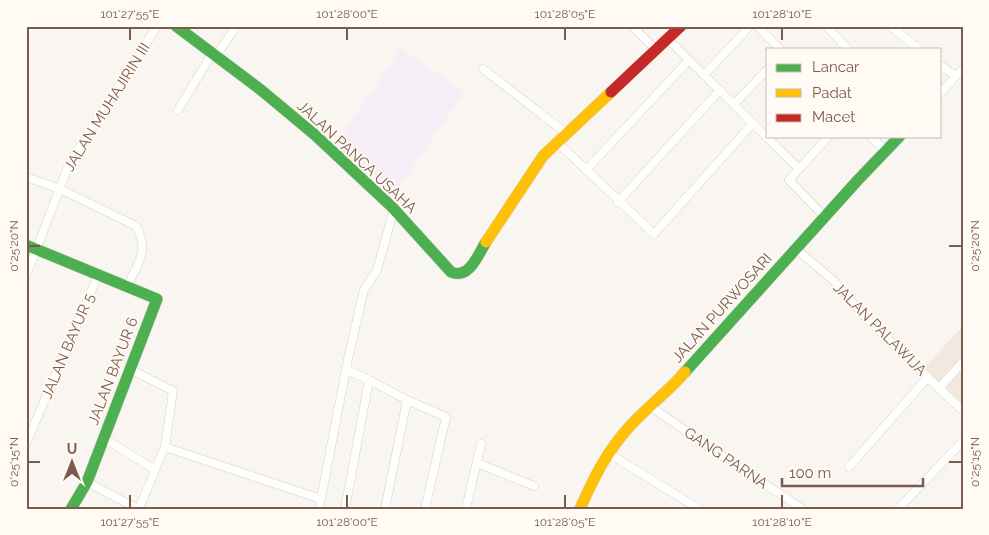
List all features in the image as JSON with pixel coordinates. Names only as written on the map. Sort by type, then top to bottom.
[{"type":"street","name":"JALAN MUHAJIRIN III","points":[[26,276],[31,247],[60,189],[70,162],[157,26]]},
{"type":"street","name":"JALAN PANCA USAHA","points":[[176,26],[215,53],[321,140],[394,208],[445,267],[452,273],[463,274],[474,262],[543,156],[681,26]]},
{"type":"street","points":[[178,110],[215,53],[236,26]]},
{"type":"street","points":[[632,26],[656,50]]},
{"type":"street","points":[[704,75],[750,26]]},
{"type":"street","points":[[757,26],[779,48]]},
{"type":"street","points":[[826,26],[847,48]]},
{"type":"street","points":[[890,26],[914,47]]},
{"type":"street","points":[[668,39],[766,135]]},
{"type":"street","points":[[586,170],[689,60]]},
{"type":"street","points":[[942,66],[956,76]]},
{"type":"street","points":[[942,91],[963,69]]},
{"type":"street","points":[[483,70],[566,133]]},
{"type":"street","points":[[734,104],[766,71]]},
{"type":"street","points":[[618,202],[720,90]]},
{"type":"street","points":[[557,142],[618,202],[654,234],[753,123]]},
{"type":"street","points":[[769,138],[799,170]]},
{"type":"street","points":[[825,217],[789,180],[827,138]]},
{"type":"street","points":[[872,138],[886,151]]},
{"type":"street","name":"JALAN PURWOSARI","points":[[580,509],[593,479],[608,453],[630,426],[680,378],[705,348],[898,138]]},
{"type":"street","points":[[26,177],[60,189],[136,226],[142,237],[143,245],[142,255],[128,285],[98,275],[31,247]]},
{"type":"street","points":[[319,509],[346,370],[364,290],[377,270],[394,208]]},
{"type":"street","name":"JALAN PALAWIJA","points":[[796,249],[834,281],[867,319],[963,411]]},
{"type":"street","name":"JALAN BAYUR 5","points":[[26,444],[98,275]]},
{"type":"street","name":"JALAN BAYUR 6","points":[[71,509],[87,482],[157,299],[128,285]]},
{"type":"street","points":[[939,388],[963,362]]},
{"type":"street","points":[[87,482],[138,509],[165,447],[173,392],[130,369]]},
{"type":"street","points":[[346,370],[446,417],[425,509]]},
{"type":"street","points":[[849,467],[928,377]]},
{"type":"street","points":[[344,509],[369,380]]},
{"type":"street","points":[[385,509],[407,400]]},
{"type":"street","name":"GANG PARNA","points":[[650,406],[710,448],[804,509]]},
{"type":"street","points":[[104,438],[154,469]]},
{"type":"street","points":[[898,509],[963,441]]},
{"type":"street","points":[[466,509],[481,444]]},
{"type":"street","points":[[165,447],[321,499]]},
{"type":"street","points":[[608,453],[699,509]]},
{"type":"street","points":[[477,463],[534,486]]},
{"type":"shaded area","points":[[401,49],[464,92],[397,190],[334,147]]},
{"type":"shaded area","points":[[963,326],[963,404],[924,368]]},
{"type":"traffic: fast","points":[[176,26],[261,90],[315,135],[392,207],[451,272],[463,273],[468,269],[486,242]]},
{"type":"traffic: fast","points":[[685,372],[898,138]]},
{"type":"traffic: fast","points":[[26,245],[157,299],[87,482],[71,509]]},
{"type":"traffic: slow","points":[[486,242],[543,156],[611,92]]},
{"type":"traffic: slow","points":[[580,509],[601,466],[614,445],[637,419],[685,372]]},
{"type":"traffic: jam","points":[[611,92],[681,26]]}]
